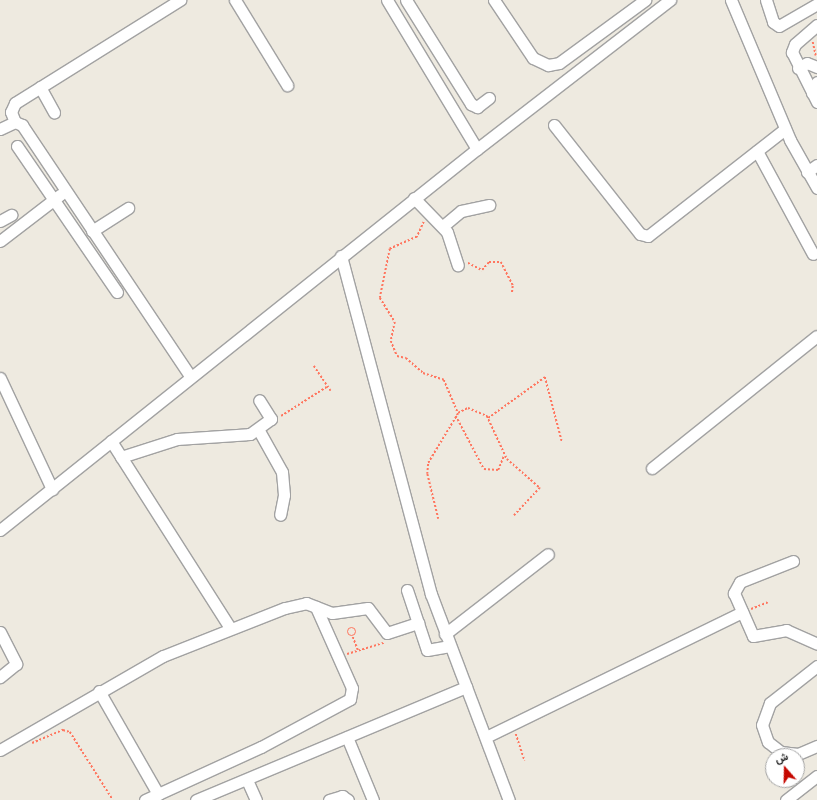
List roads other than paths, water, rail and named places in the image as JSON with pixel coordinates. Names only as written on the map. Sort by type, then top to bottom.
[{"type":"street","points":[[15,122],[12,106],[180,0]]},
{"type":"street","points":[[235,0],[287,85]]},
{"type":"street","points":[[387,0],[476,149]]},
{"type":"street","points":[[406,0],[471,104],[477,107],[489,98]]},
{"type":"street","points":[[494,0],[534,58],[548,65],[559,63],[645,0]]},
{"type":"street","points":[[0,530],[414,198],[670,0]]},
{"type":"street","points":[[731,0],[785,129],[817,188]]},
{"type":"street","points":[[766,0],[773,22],[779,26],[817,4]]},
{"type":"street","points":[[814,97],[792,55],[793,47],[817,25]]},
{"type":"street","points":[[798,68],[807,63],[817,67]]},
{"type":"street","points":[[814,97],[817,82]]},
{"type":"street","points":[[40,87],[54,112]]},
{"type":"street","points":[[0,129],[15,122],[22,125],[191,377]]},
{"type":"street","points":[[554,125],[646,236],[653,235],[785,129]]},
{"type":"street","points":[[17,146],[117,292]]},
{"type":"street","points":[[756,151],[813,254]]},
{"type":"street","points":[[807,172],[817,165]]},
{"type":"street","points":[[0,241],[66,191]]},
{"type":"street","points":[[414,198],[443,226],[453,244],[458,265]]},
{"type":"street","points":[[443,226],[461,211],[490,205]]},
{"type":"street","points":[[92,230],[128,208]]},
{"type":"street","points":[[0,221],[11,215]]},
{"type":"street","points":[[341,256],[386,435],[445,634],[486,737],[509,800]]},
{"type":"street","points":[[652,468],[817,336]]},
{"type":"street","points":[[0,378],[52,489]]},
{"type":"street","points":[[121,457],[177,439],[241,436],[258,429],[271,419],[259,400]]},
{"type":"street","points":[[258,429],[282,472],[284,495],[280,515]]},
{"type":"street","points":[[111,441],[230,628]]},
{"type":"street","points":[[445,634],[548,554]]},
{"type":"street","points":[[793,561],[737,584],[734,593],[753,636],[786,630],[817,644]]},
{"type":"street","points":[[407,590],[428,651],[450,646]]},
{"type":"street","points":[[0,750],[99,691],[163,656],[230,628],[303,603],[332,613],[371,609],[385,632],[418,623]]},
{"type":"street","points":[[145,800],[261,747],[342,705],[353,690],[316,607]]},
{"type":"street","points":[[486,737],[742,612]]},
{"type":"street","points":[[0,632],[16,664],[0,677]]},
{"type":"street","points":[[817,666],[770,703],[762,725],[768,742],[781,752],[798,754],[817,746]]},
{"type":"street","points":[[196,800],[247,780],[466,687]]},
{"type":"street","points":[[99,691],[158,794]]},
{"type":"street","points":[[347,738],[373,800]]},
{"type":"street","points":[[786,800],[817,776]]},
{"type":"street","points":[[247,780],[256,800]]},
{"type":"street","points":[[330,800],[342,796],[348,800]]}]
